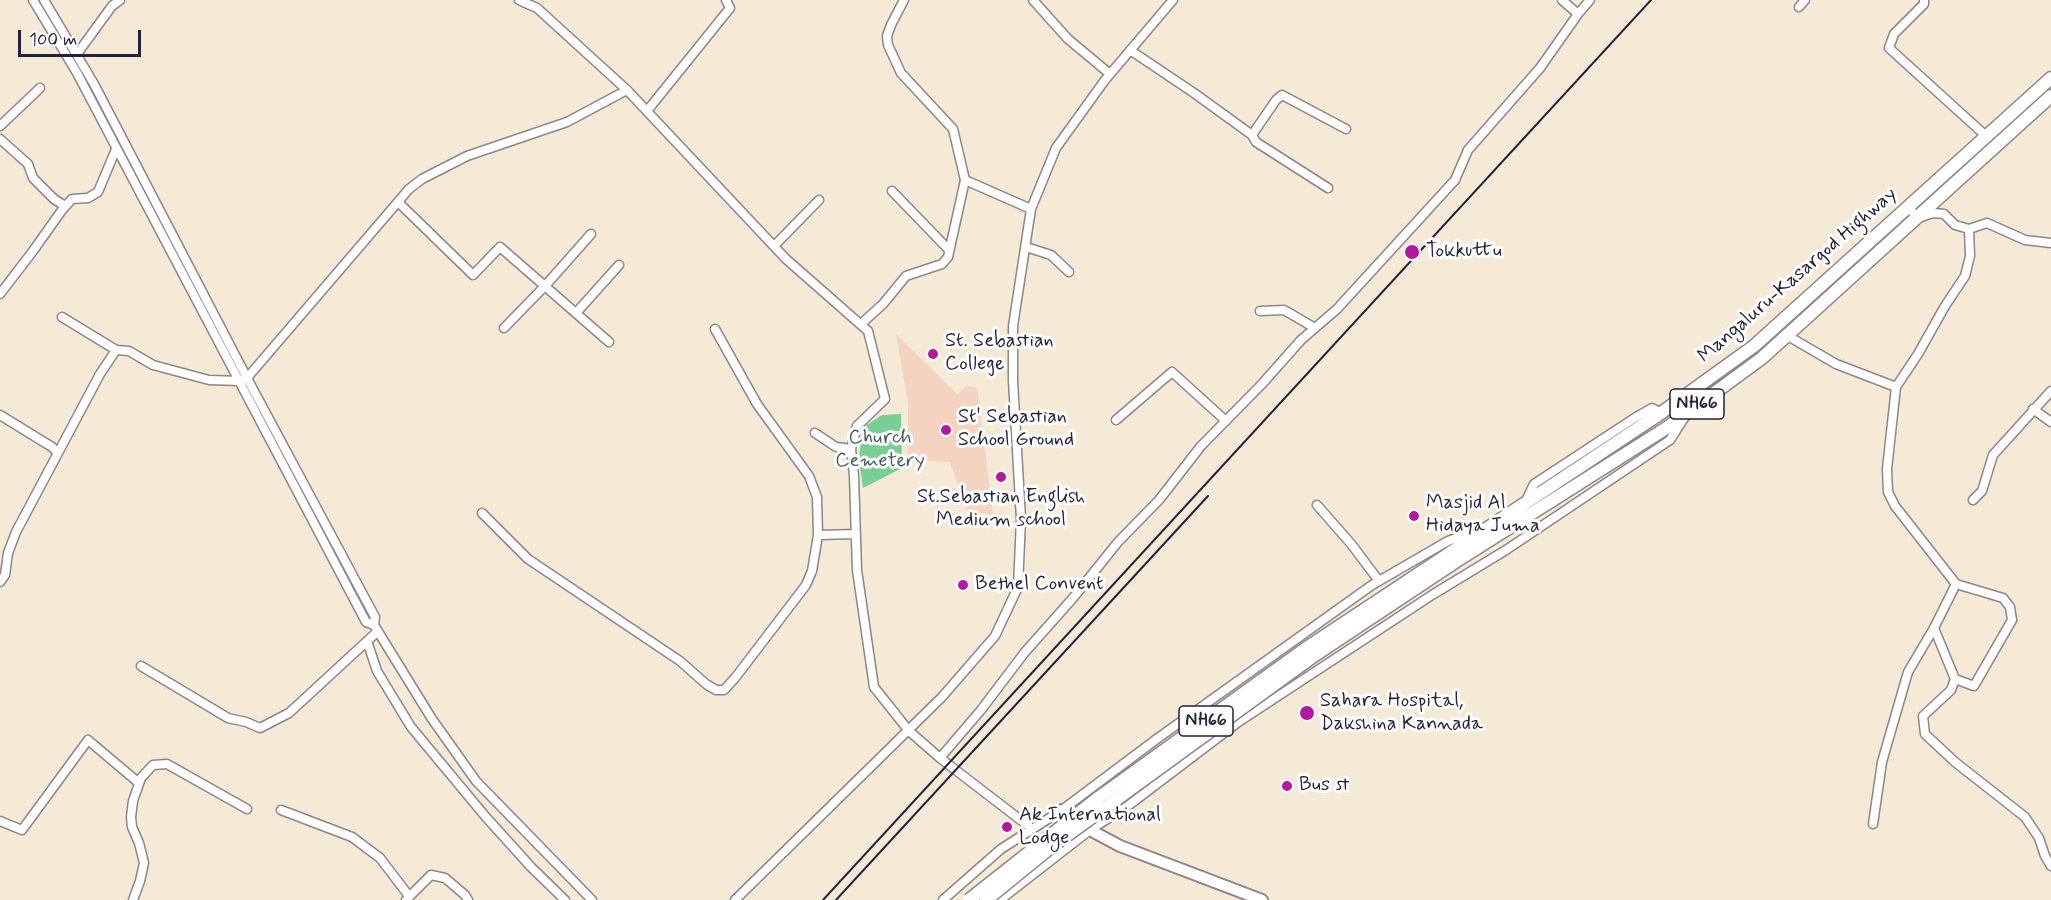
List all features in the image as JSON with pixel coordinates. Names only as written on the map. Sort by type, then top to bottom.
[{"type":"highway","name":"Mangaluru-Kasargod Highway","points":[[986,900],[1051,847],[1305,662],[1453,558],[1490,526],[1661,413],[1754,346],[2051,78]]},
{"type":"highway","name":"Mangaluru-Kasargod Highway","points":[[969,900],[1098,798],[1305,649],[1660,432],[1708,398],[1788,336],[2051,96]]},
{"type":"main road","points":[[1062,810],[1090,830],[1120,846],[1262,900]]},
{"type":"street","points":[[33,0],[76,59],[116,149],[243,380]]},
{"type":"street","points":[[44,0],[243,380],[366,622],[376,628],[432,719],[476,781],[592,900]]},
{"type":"street","points":[[76,59],[112,6],[120,0]]},
{"type":"street","points":[[519,0],[537,8],[627,90],[786,259],[868,331],[885,399],[857,426],[851,449],[857,570],[874,687],[909,731],[940,758],[1031,828]]},
{"type":"street","points":[[647,111],[728,4],[737,0]]},
{"type":"street","points":[[861,324],[883,304],[906,276],[942,264],[948,257],[965,180],[952,129],[901,73],[888,45],[891,25],[904,0]]},
{"type":"street","points":[[1033,0],[1068,39],[1110,74]]},
{"type":"street","points":[[735,900],[909,731],[995,636],[1018,587],[1021,519],[1013,381],[1014,326],[1031,209],[1056,148],[1110,74],[1173,0]]},
{"type":"street","points":[[1562,0],[1578,14]]},
{"type":"street","points":[[940,758],[1118,542],[1159,500],[1201,446],[1262,384],[1301,340],[1337,309],[1455,180],[1468,150],[1540,68],[1590,0]]},
{"type":"street","points":[[1924,0],[1924,4],[1894,34],[1889,48],[1986,136]]},
{"type":"street","points":[[1130,50],[1252,135],[1257,142],[1328,188]]},
{"type":"street","points":[[0,126],[40,88]]},
{"type":"street","points":[[62,317],[116,350],[129,351],[153,365],[209,380],[243,380],[409,189],[422,179],[467,156],[567,122],[627,90]]},
{"type":"street","points":[[1252,135],[1282,95],[1346,129]]},
{"type":"street","points":[[0,139],[28,164],[33,178],[54,199],[65,206]]},
{"type":"street","points":[[0,294],[65,206],[72,200],[88,198],[98,192],[116,149]]},
{"type":"street","points":[[965,180],[1031,209]]},
{"type":"street","points":[[892,191],[949,250]]},
{"type":"street","points":[[774,246],[819,200]]},
{"type":"street","points":[[398,202],[473,275],[500,248],[609,342]]},
{"type":"street","points":[[1908,207],[1918,218],[1934,213],[1944,214],[1955,225],[1969,229],[1987,223],[2025,240],[2051,243]]},
{"type":"street","points":[[1955,679],[1974,686],[2012,620],[2010,607],[2003,598],[1956,584],[1895,506],[1888,492],[1887,469],[1896,387],[1965,276],[1970,256],[1969,229]]},
{"type":"street","points":[[504,328],[591,234]]},
{"type":"street","points":[[1026,247],[1051,255],[1069,272]]},
{"type":"street","points":[[576,313],[619,265]]},
{"type":"street","points":[[1260,311],[1284,310],[1314,328]]},
{"type":"street","points":[[482,513],[528,559],[680,661],[716,690],[724,690],[806,585],[812,571],[818,535],[817,497],[809,476],[757,404],[715,329]]},
{"type":"street","points":[[1788,336],[1836,364],[1896,387]]},
{"type":"street","points":[[0,582],[5,575],[8,554],[16,532],[100,374],[116,350]]},
{"type":"street","points":[[1116,420],[1172,372],[1226,421]]},
{"type":"street","points":[[1973,500],[1982,491],[1993,455],[2051,391]]},
{"type":"street","points":[[1000,900],[1090,830],[1129,805],[1237,723],[1432,595],[1506,550],[1670,440],[1689,410]]},
{"type":"street","points":[[2033,410],[2051,422]]},
{"type":"street","points":[[0,415],[58,453]]},
{"type":"street","points":[[815,434],[836,447],[851,449]]},
{"type":"street","points":[[1317,505],[1352,545],[1379,581]]},
{"type":"street","points":[[943,900],[1001,849],[1062,810],[1158,738],[1379,581],[1448,541],[1490,526]]},
{"type":"street","points":[[818,535],[856,534]]},
{"type":"street","points":[[1873,825],[1882,762],[1908,672],[1956,584]]},
{"type":"street","points":[[141,666],[228,718],[260,728],[289,713],[367,641],[376,628]]},
{"type":"street","points":[[1934,628],[1955,679],[1951,690],[1923,716],[1925,734],[1955,762],[2025,817],[2051,866]]},
{"type":"street","points":[[367,641],[377,671],[411,727],[484,816],[565,900]]},
{"type":"street","points":[[0,821],[22,830],[88,740],[139,783]]},
{"type":"street","points":[[133,900],[141,881],[144,863],[132,828],[133,801],[141,778],[153,765],[167,764],[247,809]]},
{"type":"street","points":[[282,810],[352,837],[380,858],[407,898],[431,875],[445,878],[468,900]]},
{"type":"shaded area","name":"St' Sebastian School Ground","points":[[896,334],[957,394],[967,386],[977,387],[993,515],[967,510],[950,462],[908,460],[908,403]]},
{"type":"green space","name":"Church Cemetery","points":[[901,414],[902,468],[863,488],[859,460],[862,428],[882,415]]},
{"type":"railway","points":[[823,900],[1651,0]]},
{"type":"railway","points":[[836,900],[1208,496]]},
{"type":"place","name":"Tokkuttu","points":[[1412,252]]},
{"type":"place","name":"St. Sebastian College","points":[[933,354]]},
{"type":"place","name":"St' Sebastian School Ground","points":[[946,430]]},
{"type":"place","name":"St.Sebastian English Medium school","points":[[1001,477]]},
{"type":"place","name":"Masjid Al Hidaya Juma","points":[[1414,516]]},
{"type":"place","name":"Bethel Convent","points":[[963,585]]},
{"type":"place","name":"Sahara Hospital, Dakshina Kannada","points":[[1307,713]]},
{"type":"place","name":"Bus st","points":[[1287,786]]},
{"type":"place","name":"Ak International Lodge","points":[[1007,827]]}]
